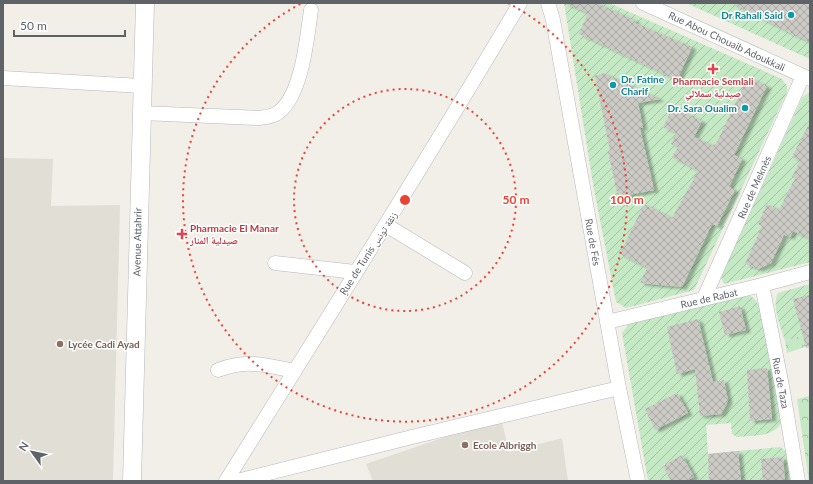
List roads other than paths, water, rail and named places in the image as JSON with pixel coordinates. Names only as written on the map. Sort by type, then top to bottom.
[{"type":"street","name":"Avenue Attahrir","points":[[132,481],[145,3]]},
{"type":"street","name":"Rue de Tunis زنقة تونس","points":[[226,481],[355,272],[386,225],[520,3]]},
{"type":"street","name":"Rue de Fés","points":[[548,3],[553,20],[619,388],[638,481]]},
{"type":"street","name":"Rue Abou Chouaib Adoukkali","points":[[643,3],[807,78]]},
{"type":"street","points":[[141,113],[259,118],[272,116],[278,113],[285,107],[294,91],[307,40],[311,10]]},
{"type":"street","points":[[3,78],[142,86]]},
{"type":"street","name":"Rue de Meknès","points":[[704,298],[807,78]]},
{"type":"street","points":[[386,225],[465,273]]},
{"type":"street","points":[[275,264],[355,272]]},
{"type":"street","name":"Rue de Rabat","points":[[607,322],[704,298],[762,286],[810,272]]},
{"type":"street","name":"Rue de Taza","points":[[762,286],[782,386],[798,481]]},
{"type":"street","points":[[218,370],[241,363],[263,364],[294,371]]},
{"type":"street","points":[[237,481],[420,435],[619,388]]},
{"type":"place","name":"Dr Rahali Said","points":[[791,15]]},
{"type":"place","name":"Pharmacie Semlali صيدلية سملالي","points":[[713,69]]},
{"type":"place","name":"Dr. Fatine Charif","points":[[613,85]]},
{"type":"place","name":"Dr. Sara Oualim","points":[[745,108]]},
{"type":"place","name":"Pharmacie El Manar صيدلية المنار","points":[[182,234]]},
{"type":"place","name":"Lycée Cadi Ayad","points":[[60,344]]},
{"type":"place","name":"Ecole Albriggh","points":[[465,445]]}]
